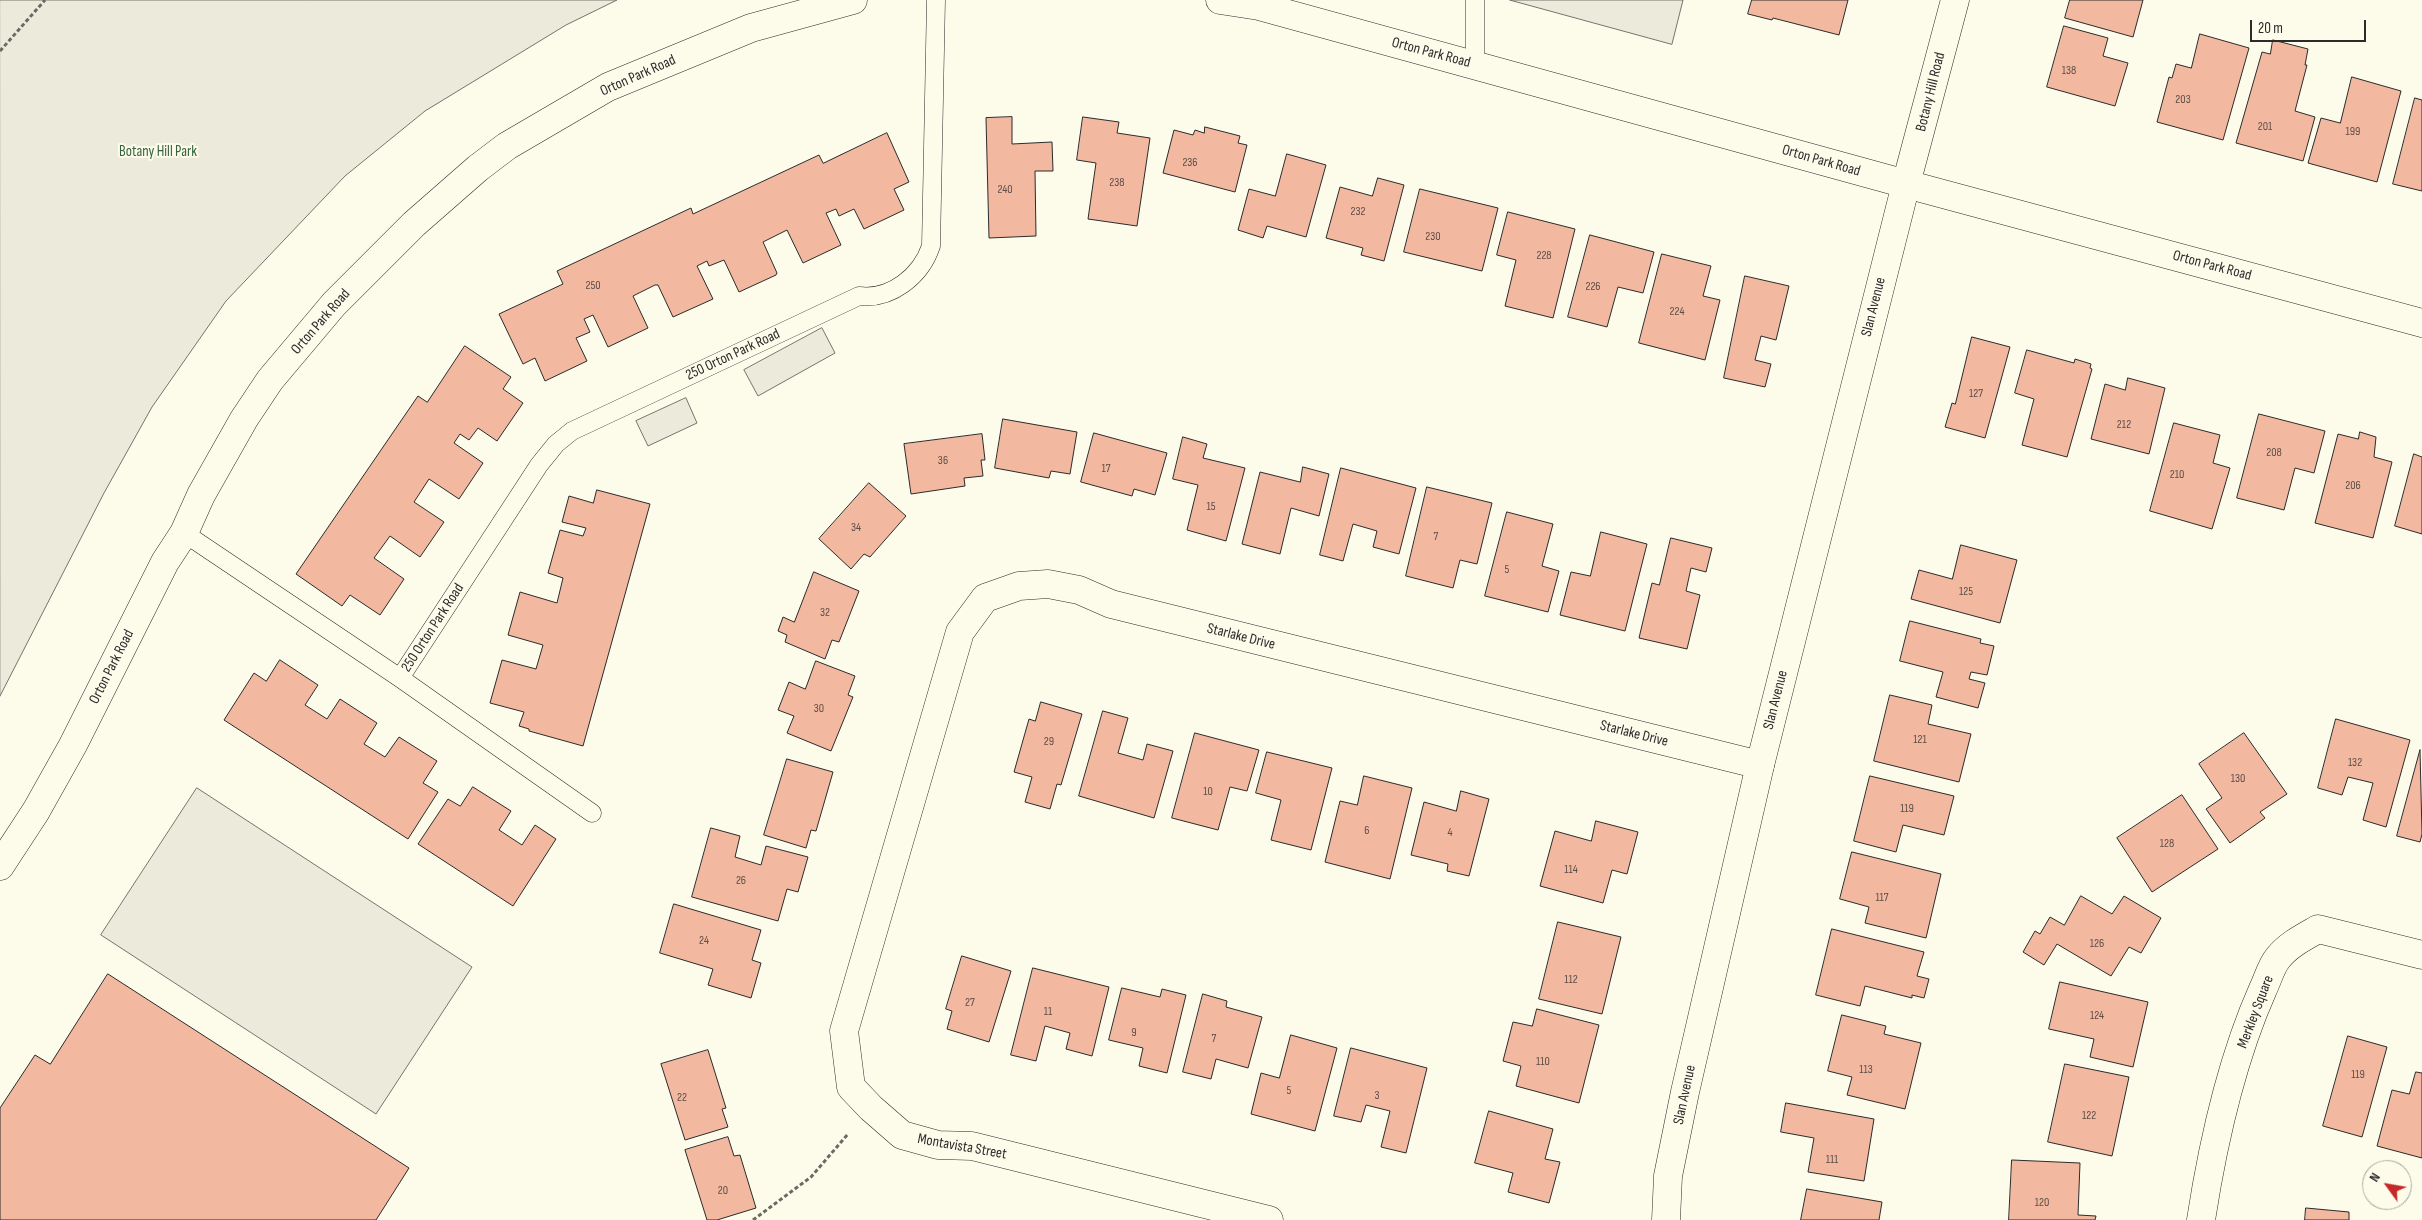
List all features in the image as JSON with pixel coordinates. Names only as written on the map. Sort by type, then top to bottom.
[{"type":"street","name":"Orton Park Road","points":[[0,866],[58,772],[165,562],[184,533],[206,487],[244,419],[270,380],[334,304],[414,224],[478,168],[507,146],[608,87],[751,28],[853,0]]},
{"type":"street","name":"Orton Park Road","points":[[1220,0],[1259,6],[1906,184],[2422,322]]},
{"type":"street","name":"Botany Hill Road","points":[[1906,184],[1955,0]]},
{"type":"street","name":"Slan Avenue","points":[[1666,1220],[1668,1176],[1685,1092],[1760,765],[1906,184]]},
{"type":"street","name":"Starlake Drive","points":[[896,850],[931,739],[960,632],[985,598],[1019,586],[1048,584],[1079,590],[1111,604],[1760,765]]},
{"type":"street","name":"Montavista Street","points":[[896,850],[844,1031],[851,1087],[871,1108],[902,1135],[938,1145],[972,1146],[1269,1220]]},
{"type":"street","name":"Merkley Square","points":[[2201,1220],[2219,1131],[2240,1051],[2256,1005],[2277,958],[2295,942],[2318,929],[2422,955]]},
{"type":"lane","name":"250 Orton Park Road","points":[[400,678],[539,465],[556,444],[572,431],[859,296],[880,295],[899,287],[919,270],[931,246],[936,0]]},
{"type":"lane","points":[[1475,0],[1475,64]]},
{"type":"lane","name":"250 Orton Park Road","points":[[184,533],[400,678],[592,813]]},
{"type":"path","points":[[0,51],[45,0]]},
{"type":"path","points":[[753,1220],[810,1177],[871,1108]]},
{"type":"green space","name":"Botany Hill Park","points":[[0,0],[617,0],[566,25],[425,111],[345,176],[226,301],[152,407],[104,493],[0,696]]},
{"type":"green space","points":[[1510,0],[1683,0],[1672,44]]},
{"type":"shaded area","points":[[822,328],[835,353],[758,396],[744,370]]},
{"type":"shaded area","points":[[686,398],[697,423],[648,446],[636,421]]},
{"type":"shaded area","points":[[197,788],[472,967],[376,1114],[101,935]]},
{"type":"building","points":[[1752,0],[1848,0],[1839,35],[1773,18],[1772,20],[1748,14]]},
{"type":"building","points":[[2070,0],[2143,0],[2133,37],[2065,18]]},
{"type":"building","points":[[2064,26],[2108,38],[2103,56],[2128,63],[2115,106],[2047,87]]},
{"type":"building","points":[[2200,34],[2249,48],[2223,140],[2157,122],[2169,77],[2172,78],[2176,64],[2191,68]]},
{"type":"building","points":[[2273,40],[2308,49],[2305,65],[2307,65],[2295,111],[2315,117],[2303,161],[2236,143],[2262,52],[2270,54]]},
{"type":"building","points":[[2352,77],[2401,91],[2377,182],[2308,163],[2321,118],[2340,123]]},
{"type":"building","points":[[2415,98],[2422,100],[2422,191],[2393,184]]},
{"type":"building","points":[[1012,117],[1012,144],[1052,142],[1053,171],[1035,171],[1036,236],[989,238],[986,118]]},
{"type":"building","points":[[1083,117],[1119,122],[1117,133],[1150,138],[1137,226],[1088,219],[1096,163],[1077,160]]},
{"type":"building","points":[[1205,127],[1240,136],[1238,143],[1247,145],[1235,192],[1163,173],[1174,130],[1193,135],[1195,130],[1204,133]]},
{"type":"building","points":[[887,133],[909,182],[894,189],[904,210],[864,229],[854,209],[839,216],[836,209],[826,213],[841,245],[803,263],[787,230],[763,242],[777,273],[776,275],[739,292],[724,260],[709,266],[707,261],[697,266],[713,299],[673,317],[658,285],[655,285],[633,296],[648,328],[608,347],[593,315],[584,319],[590,332],[576,338],[587,361],[545,381],[535,358],[523,364],[499,314],[563,284],[557,271],[691,208],[693,214],[819,155],[823,163]]},
{"type":"building","points":[[1287,154],[1326,165],[1306,237],[1267,226],[1263,238],[1238,230],[1249,189],[1275,196]]},
{"type":"building","points":[[1378,178],[1404,185],[1384,261],[1361,255],[1363,248],[1326,238],[1340,187],[1372,196]]},
{"type":"building","points":[[1420,189],[1498,208],[1482,271],[1404,252]]},
{"type":"building","points":[[1508,212],[1575,229],[1553,318],[1505,306],[1516,260],[1497,255]]},
{"type":"building","points":[[1590,235],[1654,252],[1643,293],[1618,287],[1607,327],[1568,317]]},
{"type":"building","points":[[1662,254],[1711,266],[1703,296],[1720,300],[1705,360],[1639,343]]},
{"type":"building","points":[[1745,276],[1789,286],[1776,340],[1761,336],[1755,360],[1771,364],[1765,387],[1724,378]]},
{"type":"building","points":[[1972,337],[2010,347],[1985,438],[1945,427],[1952,403],[1955,404]]},
{"type":"building","points":[[465,346],[511,377],[503,389],[523,403],[497,441],[478,428],[469,440],[460,434],[454,443],[483,463],[459,499],[429,479],[414,502],[444,522],[420,557],[390,536],[374,558],[404,579],[380,615],[350,595],[342,606],[296,574],[418,396],[427,402]]},
{"type":"building","points":[[2027,350],[2074,363],[2075,359],[2091,364],[2090,368],[2092,369],[2067,457],[2022,445],[2034,399],[2015,393]]},
{"type":"building","points":[[2128,378],[2165,388],[2149,454],[2091,439],[2105,384],[2125,390]]},
{"type":"building","points":[[2259,414],[2325,431],[2314,473],[2295,468],[2284,510],[2237,498]]},
{"type":"building","points":[[1003,419],[1077,432],[1070,474],[1051,471],[1049,478],[995,468]]},
{"type":"building","points":[[2174,423],[2220,435],[2213,463],[2230,468],[2212,529],[2150,511]]},
{"type":"building","points":[[2360,432],[2376,437],[2374,457],[2392,462],[2373,538],[2315,523],[2338,434],[2358,439]]},
{"type":"building","points":[[1094,433],[1167,453],[1155,495],[1134,489],[1132,496],[1081,482]]},
{"type":"building","points":[[982,434],[985,460],[981,460],[983,476],[964,478],[965,486],[911,494],[904,444]]},
{"type":"building","points":[[1183,437],[1207,444],[1203,458],[1245,468],[1226,541],[1187,530],[1198,485],[1173,479]]},
{"type":"building","points":[[2414,454],[2422,457],[2422,534],[2395,526]]},
{"type":"building","points":[[1303,467],[1329,474],[1319,516],[1291,508],[1280,554],[1242,544],[1260,472],[1300,482]]},
{"type":"building","points":[[1341,468],[1416,488],[1399,554],[1373,547],[1377,531],[1353,524],[1343,561],[1320,555]]},
{"type":"building","points":[[869,483],[906,516],[870,557],[864,554],[851,569],[819,539]]},
{"type":"building","points":[[1427,487],[1492,503],[1477,564],[1460,560],[1453,588],[1406,576]]},
{"type":"building","points":[[597,490],[650,504],[583,746],[529,731],[529,729],[519,726],[524,712],[490,703],[502,660],[536,669],[543,645],[508,635],[520,592],[557,603],[563,578],[548,573],[560,530],[583,536],[586,528],[562,522],[569,496],[593,503]]},
{"type":"building","points":[[1507,512],[1553,524],[1542,566],[1559,571],[1548,612],[1485,596]]},
{"type":"building","points":[[1601,532],[1647,544],[1625,631],[1560,615],[1571,572],[1590,576]]},
{"type":"building","points":[[1671,538],[1712,548],[1706,572],[1691,568],[1686,591],[1700,595],[1687,649],[1639,638],[1652,583],[1659,585]]},
{"type":"building","points":[[1961,545],[2017,560],[2000,623],[1911,599],[1919,570],[1952,579]]},
{"type":"building","points":[[814,572],[859,591],[839,642],[832,640],[825,659],[785,642],[787,635],[778,631],[783,617],[794,622]]},
{"type":"building","points":[[1910,621],[1981,639],[1980,643],[1994,646],[1987,675],[1971,672],[1969,679],[1985,683],[1978,708],[1936,697],[1943,672],[1900,661]]},
{"type":"building","points":[[280,660],[318,685],[305,705],[327,719],[340,699],[377,723],[364,744],[385,757],[399,737],[437,761],[423,783],[438,792],[408,839],[224,720],[254,673],[266,681]]},
{"type":"building","points":[[816,661],[855,676],[848,695],[853,697],[831,751],[787,733],[794,716],[778,710],[789,682],[805,689]]},
{"type":"building","points":[[1890,695],[1932,705],[1928,724],[1971,734],[1959,782],[1874,761]]},
{"type":"building","points":[[1041,702],[1082,714],[1061,785],[1057,784],[1050,809],[1025,802],[1032,777],[1014,772],[1029,719],[1035,721]]},
{"type":"building","points":[[1103,711],[1128,718],[1118,753],[1143,760],[1147,744],[1173,751],[1154,818],[1079,796]]},
{"type":"building","points":[[2336,719],[2410,740],[2386,827],[2363,820],[2373,783],[2348,777],[2342,795],[2318,788]]},
{"type":"building","points":[[1195,733],[1259,750],[1247,791],[1230,787],[1218,830],[1172,818]]},
{"type":"building","points":[[2244,733],[2287,794],[2260,812],[2265,818],[2230,843],[2206,809],[2222,798],[2199,764]]},
{"type":"building","points":[[2420,750],[2422,834],[2420,842],[2397,836]]},
{"type":"building","points":[[1267,752],[1332,768],[1311,850],[1271,840],[1281,800],[1256,793]]},
{"type":"building","points":[[787,759],[833,772],[816,831],[811,830],[806,848],[764,835]]},
{"type":"building","points":[[1364,776],[1412,788],[1390,879],[1325,862],[1340,801],[1357,805]]},
{"type":"building","points":[[1870,776],[1954,796],[1944,835],[1903,825],[1896,852],[1854,841]]},
{"type":"building","points":[[473,787],[511,811],[499,830],[522,845],[535,825],[556,839],[513,906],[418,844],[448,799],[460,806]]},
{"type":"building","points":[[1461,791],[1489,799],[1469,876],[1447,871],[1448,864],[1411,855],[1424,802],[1456,811]]},
{"type":"building","points":[[2182,795],[2218,849],[2152,892],[2117,838]]},
{"type":"building","points":[[1596,821],[1638,832],[1627,874],[1612,870],[1603,903],[1540,886],[1555,831],[1591,841]]},
{"type":"building","points":[[711,828],[740,836],[735,857],[761,865],[766,846],[808,857],[798,892],[787,889],[778,921],[692,897]]},
{"type":"building","points":[[1852,852],[1941,874],[1926,938],[1865,923],[1869,907],[1840,899]]},
{"type":"building","points":[[2081,896],[2112,914],[2124,896],[2161,918],[2141,953],[2129,947],[2111,976],[2057,944],[2044,965],[2023,952],[2035,931],[2040,934],[2050,917],[2064,925]]},
{"type":"building","points":[[674,904],[761,930],[752,960],[761,963],[751,998],[708,985],[713,969],[660,953]]},
{"type":"building","points":[[1558,922],[1621,937],[1602,1014],[1539,999]]},
{"type":"building","points":[[1832,929],[1924,952],[1917,976],[1929,979],[1924,998],[1912,995],[1912,998],[1865,986],[1860,1006],[1816,995]]},
{"type":"building","points":[[962,956],[1011,971],[989,1042],[947,1029],[952,1011],[946,1009]]},
{"type":"building","points":[[1033,968],[1109,987],[1092,1056],[1066,1049],[1070,1033],[1045,1026],[1036,1061],[1011,1055]]},
{"type":"building","points":[[108,974],[409,1168],[376,1220],[0,1220],[0,1108],[35,1055],[50,1064]]},
{"type":"building","points":[[2060,982],[2148,1002],[2133,1067],[2090,1057],[2094,1039],[2049,1029]]},
{"type":"building","points":[[1122,988],[1160,997],[1162,989],[1186,995],[1167,1073],[1139,1066],[1143,1048],[1109,1040]]},
{"type":"building","points":[[1203,994],[1227,1001],[1226,1007],[1262,1017],[1248,1068],[1216,1059],[1211,1079],[1183,1072]]},
{"type":"building","points":[[1537,1009],[1599,1025],[1579,1103],[1516,1086],[1521,1066],[1503,1061],[1513,1022],[1532,1026]]},
{"type":"building","points":[[1842,1015],[1886,1026],[1884,1034],[1921,1043],[1905,1109],[1847,1095],[1852,1077],[1828,1071]]},
{"type":"building","points":[[1291,1035],[1337,1048],[1315,1131],[1251,1114],[1261,1073],[1279,1078]]},
{"type":"building","points":[[2348,1036],[2387,1047],[2362,1137],[2323,1126]]},
{"type":"building","points":[[1351,1048],[1427,1068],[1406,1153],[1381,1147],[1390,1111],[1366,1105],[1361,1122],[1334,1116]]},
{"type":"building","points":[[708,1050],[726,1108],[722,1109],[728,1127],[685,1140],[661,1064]]},
{"type":"building","points":[[2065,1064],[2129,1077],[2112,1156],[2048,1142]]},
{"type":"building","points":[[2416,1072],[2422,1073],[2422,1158],[2377,1146],[2392,1090],[2409,1094]]},
{"type":"building","points":[[1786,1103],[1874,1119],[1864,1181],[1808,1172],[1814,1138],[1781,1132]]},
{"type":"building","points":[[1489,1111],[1553,1129],[1545,1159],[1560,1162],[1549,1203],[1508,1192],[1513,1173],[1475,1163]]},
{"type":"building","points":[[728,1137],[734,1156],[740,1155],[756,1208],[717,1220],[707,1220],[685,1150]]},
{"type":"building","points":[[2012,1160],[2080,1163],[2078,1215],[2096,1216],[2095,1220],[2009,1220]]},
{"type":"building","points":[[1807,1189],[1882,1202],[1879,1220],[1801,1220]]},
{"type":"building","points":[[2306,1208],[2349,1212],[2349,1220],[2305,1220]]}]
